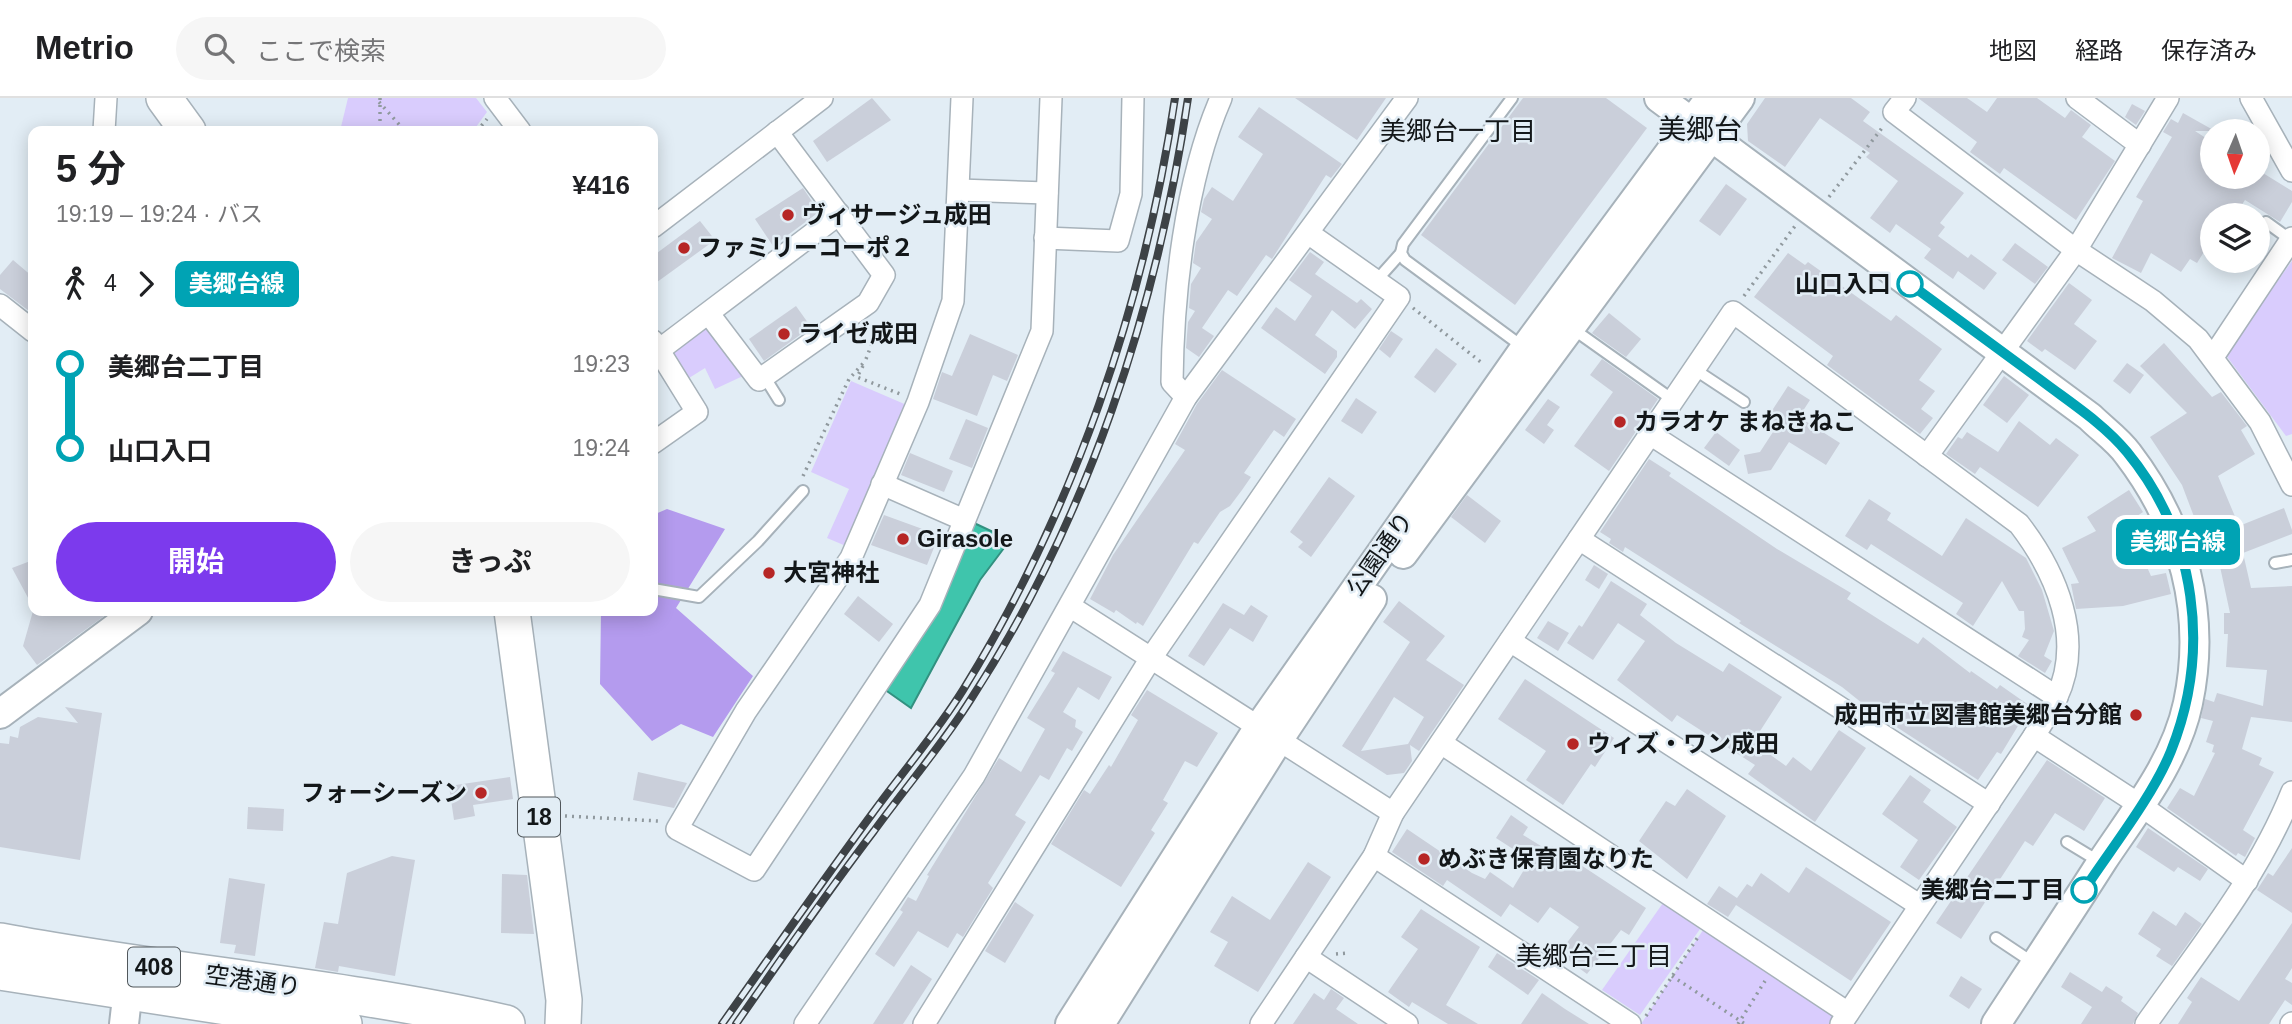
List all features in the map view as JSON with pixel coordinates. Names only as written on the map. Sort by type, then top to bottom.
[{"type":"highway","name":"空港通り","points":[[0,942],[403,1002],[506,1024]]},
{"type":"highway","name":"空港通り","points":[[0,971],[126,1006],[343,1024]]},
{"type":"main road","points":[[163,98],[184,126]]},
{"type":"main road","name":"18","points":[[513,616],[564,1000],[563,1024]]},
{"type":"street","points":[[104,126],[106,98]]},
{"type":"street","points":[[658,223],[822,98]]},
{"type":"street","points":[[962,98],[953,301],[918,402],[851,558],[746,710],[677,829],[754,870],[930,605],[1042,331],[1051,98]]},
{"type":"street","points":[[1045,238],[1118,241],[1131,194],[1133,98]]},
{"type":"street","points":[[1186,397],[1172,383],[1173,321],[1186,221],[1212,119],[1221,98]]},
{"type":"street","points":[[805,1024],[974,776],[1071,607],[1186,397],[1407,98]]},
{"type":"street","points":[[1659,98],[2090,417],[2127,452],[2169,518],[2183,553],[2194,623],[2188,704],[2170,754],[2140,805],[1996,1024]]},
{"type":"street","name":"公園通り","points":[[1100,1024],[1269,733],[1571,327],[1701,129],[1710,98]]},
{"type":"street","name":"公園通り","points":[[1070,1024],[1269,733],[1525,348],[1701,129],[1740,98]]},
{"type":"street","points":[[2077,98],[2140,145]]},
{"type":"street","points":[[1927,456],[2076,250],[2168,98]]},
{"type":"street","points":[[2251,98],[2292,171]]},
{"type":"street","points":[[499,100],[517,126]]},
{"type":"street","points":[[1899,105],[2076,250],[2153,301],[2198,339],[2260,422],[2292,485]]},
{"type":"street","points":[[709,314],[759,380],[868,303],[884,275],[777,132]]},
{"type":"street","points":[[959,190],[1047,193]]},
{"type":"street","points":[[658,345],[709,314],[839,214]]},
{"type":"street","points":[[924,1024],[1151,658],[1399,297],[1308,233]]},
{"type":"street","points":[[2213,358],[2291,239]]},
{"type":"street","points":[[0,305],[28,325]]},
{"type":"street","points":[[1261,1024],[1374,856],[1393,813],[1733,312],[2019,524],[2038,549],[2063,605],[2065,670],[2057,697],[2034,736],[1844,1019],[1775,965],[1441,743]]},
{"type":"street","points":[[658,349],[696,412],[658,439]]},
{"type":"street","points":[[1650,435],[2057,697]]},
{"type":"street","points":[[882,484],[964,520]]},
{"type":"street","points":[[1579,539],[1989,804]]},
{"type":"street","points":[[1071,607],[1393,813]]},
{"type":"street","points":[[0,714],[131,616]]},
{"type":"street","points":[[1510,641],[1919,905]]},
{"type":"street","points":[[2034,736],[2140,805],[2247,881]]},
{"type":"street","points":[[2146,1024],[2247,881],[2277,830],[2292,792]]},
{"type":"street","points":[[1374,856],[1630,1024]]},
{"type":"street","points":[[1306,957],[1406,1024]]},
{"type":"lane","points":[[1376,281],[1401,253],[1403,244],[1512,98]]},
{"type":"lane","points":[[2270,225],[2291,239]]},
{"type":"lane","points":[[1401,253],[1405,260],[1525,348]]},
{"type":"lane","points":[[1571,327],[1674,400]]},
{"type":"lane","points":[[1694,369],[1744,402]]},
{"type":"lane","points":[[764,376],[779,400]]},
{"type":"lane","points":[[658,590],[699,597],[758,541],[803,491]]},
{"type":"lane","points":[[2275,563],[2292,560]]},
{"type":"lane","points":[[2067,842],[2102,863]]},
{"type":"lane","points":[[1996,938],[2035,964]]},
{"type":"path","points":[[380,100],[380,126]]},
{"type":"path","points":[[380,100],[401,126]]},
{"type":"path","points":[[1822,205],[1899,105]]},
{"type":"path","points":[[1733,312],[1800,219]]},
{"type":"path","points":[[1399,297],[1482,363]]},
{"type":"path","points":[[868,303],[876,333],[857,377],[918,402]]},
{"type":"path","points":[[806,468],[849,379],[866,360]]},
{"type":"path","points":[[538,814],[640,820]]},
{"type":"path","points":[[1641,1024],[1709,921]]},
{"type":"path","points":[[1739,1022],[1775,965]]},
{"type":"path","points":[[1672,976],[1745,1024]]},
{"type":"shaded area","points":[[348,98],[476,98],[487,112],[477,126],[341,126]]},
{"type":"shaded area","points":[[2292,261],[2292,434],[2286,436],[2225,354]]},
{"type":"shaded area","points":[[707,324],[743,376],[715,389],[705,368],[689,378],[671,351]]},
{"type":"shaded area","points":[[851,381],[909,406],[846,546],[827,538],[849,489],[811,472]]},
{"type":"shaded area","points":[[667,509],[725,529],[676,608],[753,676],[713,737],[681,724],[652,741],[600,684],[601,616],[658,616],[658,513]]},
{"type":"shaded area","points":[[974,523],[1010,540],[980,580],[911,708],[884,689]]},
{"type":"shaded area","points":[[1663,903],[1700,929],[1640,1015],[1602,990]]},
{"type":"shaded area","points":[[1709,921],[1846,1012],[1838,1024],[1641,1024]]},
{"type":"building","points":[[872,98],[891,120],[827,162],[813,141]]},
{"type":"building","points":[[1295,98],[1386,98],[1357,140]]},
{"type":"building","points":[[1523,98],[1606,98],[1647,128],[1515,305],[1421,235]]},
{"type":"building","points":[[1765,98],[1851,98],[1870,112],[1863,121],[1964,193],[1940,223],[1945,227],[1938,236],[1968,258],[1971,254],[1997,273],[1984,290],[1958,271],[1953,279],[1924,258],[1931,249],[1896,224],[1890,233],[1870,218],[1898,181],[1866,157],[1870,153],[1820,118],[1785,167],[1748,141],[1747,124]]},
{"type":"building","points":[[1918,98],[1967,98],[1987,112],[1997,98],[2037,98],[2065,118],[2071,110],[2091,125],[2082,137],[2115,161],[2076,220],[2004,168],[2000,174],[1970,152],[1977,142]]},
{"type":"building","points":[[2132,104],[2145,111],[2136,125],[2125,117]]},
{"type":"building","points":[[1259,107],[1342,164],[1331,178],[1326,175],[1272,259],[1266,255],[1237,296],[1228,290],[1202,328],[1214,336],[1199,357],[1186,348],[1188,322],[1195,311],[1189,308],[1191,284],[1201,268],[1193,263],[1196,242],[1212,219],[1201,212],[1204,199],[1212,187],[1233,201],[1263,154],[1238,137]]},
{"type":"building","points":[[2183,113],[2200,123],[2200,131],[2195,131],[2200,134],[2200,189],[2270,189],[2270,177],[2292,191],[2292,202],[2280,222],[2270,216],[2270,203],[2250,203],[2245,200],[2243,203],[2200,203],[2200,258],[2197,263],[2190,259],[2181,272],[2151,253],[2141,273],[2112,258],[2143,201],[2136,197],[2172,137],[2163,132],[2171,119],[2178,123]]},
{"type":"building","points":[[1726,184],[1747,199],[1720,236],[1699,221]]},
{"type":"building","name":"ヴィサージュ成田","points":[[803,188],[819,212],[773,246],[755,219]]},
{"type":"building","name":"ファミリーコーポ２","points":[[700,221],[715,240],[658,281],[658,252]]},
{"type":"building","points":[[2015,243],[2048,267],[2035,284],[2002,260]]},
{"type":"building","points":[[1310,252],[1324,262],[1315,274],[1357,303],[1361,299],[1372,309],[1355,329],[1332,310],[1315,335],[1337,351],[1337,357],[1325,374],[1261,328],[1276,307],[1295,321],[1312,296],[1289,280]]},
{"type":"building","points":[[1788,253],[1805,265],[1808,262],[1891,321],[1896,315],[1942,349],[1919,380],[1935,391],[1921,409],[1933,418],[1920,434],[1827,365],[1833,356],[1754,297]]},
{"type":"building","points":[[13,260],[28,273],[28,310],[0,289],[0,275]]},
{"type":"building","points":[[2069,283],[2092,300],[2074,324],[2097,341],[2075,370],[2045,349],[2042,352],[2027,341]]},
{"type":"building","name":"ライゼ成田","points":[[796,306],[811,327],[764,361],[749,339]]},
{"type":"building","points":[[1609,313],[1641,339],[1626,357],[1592,333]]},
{"type":"building","points":[[1391,331],[1403,339],[1390,358],[1379,349]]},
{"type":"building","points":[[970,334],[1018,355],[1007,381],[993,375],[977,416],[933,399],[942,372],[952,376]]},
{"type":"building","points":[[2164,343],[2212,397],[2221,392],[2247,426],[2241,430],[2255,454],[2218,476],[2239,526],[2284,508],[2292,530],[2292,534],[2243,553],[2251,588],[2292,586],[2292,722],[2251,717],[2242,749],[2262,758],[2259,765],[2274,772],[2243,830],[2255,838],[2245,857],[2238,853],[2236,856],[2167,808],[2180,788],[2194,796],[2215,753],[2212,752],[2214,745],[2206,742],[2213,721],[2201,718],[2205,699],[2214,702],[2217,693],[2263,706],[2267,670],[2226,667],[2228,634],[2224,634],[2224,613],[2230,613],[2216,548],[2207,551],[2182,485],[2150,437],[2187,413],[2140,366]]},
{"type":"building","points":[[1436,348],[1457,364],[1435,393],[1414,377]]},
{"type":"building","name":"カラオケ まねきねこ","points":[[1602,359],[1658,399],[1609,471],[1574,446],[1613,392],[1590,375]]},
{"type":"building","points":[[2127,363],[2144,375],[2130,394],[2113,381]]},
{"type":"building","points":[[1222,370],[1296,419],[1284,437],[1274,430],[1244,473],[1251,477],[1242,490],[1230,506],[1220,512],[1198,544],[1194,542],[1143,626],[1137,622],[1136,624],[1116,610],[1114,613],[1090,599],[1113,555],[1185,450],[1175,444],[1197,404]]},
{"type":"building","points":[[2004,376],[2029,395],[2007,423],[1983,405]]},
{"type":"building","points":[[1788,386],[1810,400],[1799,417],[1840,443],[1826,465],[1789,442],[1771,470],[1748,474],[1744,455],[1760,452],[1773,432],[1762,426]]},
{"type":"building","points":[[1356,398],[1377,412],[1362,434],[1341,421]]},
{"type":"building","points":[[1548,399],[1560,407],[1547,425],[1554,430],[1544,444],[1525,430]]},
{"type":"building","points":[[966,419],[988,428],[972,468],[949,459]]},
{"type":"building","points":[[2019,421],[2050,445],[2056,438],[2079,455],[2038,507],[1980,467],[1975,474],[1946,454],[1958,437],[1962,439],[1967,432],[1998,452]]},
{"type":"building","points":[[1716,432],[1740,450],[1729,466],[1704,448]]},
{"type":"building","points":[[910,453],[953,471],[944,492],[901,475]]},
{"type":"building","points":[[1649,459],[1671,473],[1669,476],[1777,549],[1851,593],[1847,599],[1918,644],[1923,637],[1970,673],[1971,671],[1997,689],[2000,685],[2030,706],[2001,754],[1997,752],[1978,780],[1872,711],[1842,687],[1739,623],[1741,621],[1625,547],[1623,552],[1609,543],[1611,539],[1600,532]]},
{"type":"building","points":[[1329,477],[1355,496],[1311,557],[1298,547],[1303,542],[1290,532]]},
{"type":"building","points":[[2129,490],[2143,512],[2127,523],[2151,576],[2166,573],[2171,594],[2123,606],[2076,609],[2071,584],[2079,583],[2062,548],[2096,531],[2087,517]]},
{"type":"building","points":[[1467,495],[1501,521],[1485,543],[1451,517]]},
{"type":"building","points":[[1869,499],[1891,513],[1887,520],[1942,556],[1966,518],[2026,558],[2042,590],[2054,631],[2044,656],[2052,661],[2045,673],[2018,656],[2029,640],[2022,637],[2025,629],[2024,611],[2019,611],[2002,581],[1973,626],[1956,614],[1963,603],[1871,544],[1867,550],[1845,536]]},
{"type":"building","name":"Girasole","points":[[884,515],[939,535],[927,565],[871,545]]},
{"type":"building","points":[[28,562],[28,598],[12,568]]},
{"type":"building","points":[[1594,565],[1608,574],[1599,589],[1585,580]]},
{"type":"building","points":[[1611,581],[1647,604],[1640,615],[1676,643],[1723,672],[1729,663],[1782,697],[1753,742],[1786,766],[1793,757],[1811,771],[1839,730],[1866,748],[1815,822],[1748,774],[1755,765],[1677,715],[1672,722],[1617,680],[1645,641],[1618,623],[1593,660],[1567,643],[1579,625],[1582,627]]},
{"type":"building","points":[[858,596],[893,624],[879,642],[844,614]]},
{"type":"building","points":[[1399,601],[1445,636],[1426,660],[1464,685],[1419,751],[1410,745],[1412,761],[1404,773],[1387,775],[1342,746],[1410,642],[1383,622]],"holes":[[[1394,697],[1424,717],[1408,744],[1361,751]]]},
{"type":"building","points":[[1223,603],[1244,615],[1251,605],[1268,616],[1253,642],[1230,628],[1204,666],[1188,656]]},
{"type":"building","points":[[32,616],[104,616],[37,665],[23,646]]},
{"type":"building","points":[[1548,621],[1569,633],[1558,651],[1537,638]]},
{"type":"building","points":[[1063,651],[1112,677],[1099,700],[1078,687],[1063,712],[1076,720],[1075,727],[1083,732],[1072,751],[1067,748],[1049,780],[1040,775],[1015,815],[1026,822],[988,883],[993,888],[963,937],[957,933],[948,948],[918,931],[894,967],[875,954],[903,912],[900,910],[908,897],[916,901],[929,876],[927,875],[999,758],[1021,772],[1045,729],[1027,718],[1055,673],[1051,671]]},
{"type":"building","name":"ウィズ・ワン成田","points":[[1525,679],[1614,738],[1595,767],[1591,764],[1563,805],[1526,780],[1546,751],[1498,719]]},
{"type":"building","points":[[1147,690],[1218,733],[1197,767],[1185,761],[1163,800],[1168,803],[1151,830],[1155,833],[1121,887],[1051,844],[1084,790],[1090,794],[1109,765],[1111,767],[1138,720],[1131,715]]},
{"type":"building","points":[[65,707],[102,713],[80,860],[0,847],[0,743],[9,744],[10,736],[18,738],[20,727],[38,717],[78,723]]},
{"type":"building","points":[[2047,760],[2105,798],[2084,831],[2055,813],[2033,846],[2025,841],[1961,939],[1936,923]]},
{"type":"building","points":[[638,772],[687,783],[674,808],[633,800]]},
{"type":"building","points":[[1910,775],[1931,790],[1923,802],[1957,827],[1919,880],[1900,867],[1918,840],[1882,814]]},
{"type":"building","name":"フォーシーズン","points":[[510,777],[513,799],[473,805],[475,816],[454,820],[449,786]]},
{"type":"building","points":[[1687,789],[1726,816],[1687,879],[1639,841],[1666,801],[1675,806]]},
{"type":"building","points":[[248,807],[284,809],[283,831],[247,829]]},
{"type":"building","points":[[1511,815],[1528,827],[1523,835],[1549,851],[1552,846],[1646,908],[1629,935],[1621,930],[1587,974],[1559,953],[1579,927],[1550,907],[1538,923],[1510,904],[1501,917],[1447,880],[1443,886],[1392,852],[1407,829],[1472,873],[1485,879],[1490,872],[1513,888],[1530,860],[1496,838]]},
{"type":"building","points":[[2148,828],[2208,869],[2200,881],[2178,867],[2174,872],[2136,847]]},
{"type":"building","points":[[2292,848],[2292,913],[2257,890],[2268,873],[2273,876]]},
{"type":"building","points":[[392,856],[415,860],[395,976],[339,966],[338,972],[315,968],[324,922],[338,924],[347,873]]},
{"type":"building","points":[[1308,862],[1331,877],[1258,992],[1214,966],[1228,942],[1210,932],[1232,896],[1270,920]]},
{"type":"building","points":[[1806,867],[1891,922],[1851,981],[1736,905],[1728,917],[1707,904],[1719,886],[1737,898],[1747,884],[1752,887],[1761,873],[1789,893]]},
{"type":"building","points":[[502,874],[527,875],[534,934],[501,933]]},
{"type":"building","points":[[229,878],[265,884],[255,956],[234,953],[236,945],[220,943]]},
{"type":"building","points":[[1015,902],[1034,915],[1005,963],[985,951]]},
{"type":"building","points":[[1421,909],[1480,947],[1446,1005],[1478,1024],[1448,1024],[1412,1002],[1409,1007],[1388,992],[1418,949],[1401,937]]},
{"type":"building","points":[[2153,911],[2176,926],[2185,912],[2202,924],[2172,966],[2156,956],[2161,949],[2138,934]]},
{"type":"building","points":[[2292,923],[2292,968],[2285,979],[2292,983],[2292,1005],[2285,1000],[2269,1024],[2178,1024],[2192,1002],[2187,998],[2201,977],[2239,1001]]},
{"type":"building","points":[[1497,953],[1539,980],[1528,995],[1488,967]]},
{"type":"building","points":[[911,965],[932,979],[903,1024],[873,1024]]},
{"type":"building","points":[[2070,972],[2102,992],[2106,986],[2123,997],[2121,1001],[2138,1013],[2133,1024],[2081,1024],[2092,1007],[2061,987]]},
{"type":"building","points":[[1961,976],[1982,989],[1969,1009],[1949,996]]},
{"type":"building","points":[[1331,989],[1344,998],[1336,1009],[1358,1024],[1293,1024],[1314,993],[1324,1000]]},
{"type":"building","points":[[1542,993],[1565,1009],[1589,1024],[1521,1024]]},
{"type":"railway","points":[[722,1024],[853,840],[953,706],[1003,621],[1039,551],[1071,478],[1124,329],[1162,176],[1175,98]]},
{"type":"railway","points":[[736,1024],[960,716],[1013,630],[1050,559],[1112,410],[1137,333],[1175,177],[1188,98]]},
{"type":"bus line","name":"美郷台線","points":[[1910,284],[2090,417],[2127,452],[2169,518],[2183,553],[2194,623],[2188,704],[2170,754],[2084,890]]},
{"type":"place","name":"ヴィサージュ成田","points":[[788,215]]},
{"type":"place","name":"ファミリーコーポ２","points":[[684,248]]},
{"type":"place","name":"山口入口","points":[[1910,284]]},
{"type":"place","name":"ライゼ成田","points":[[784,334]]},
{"type":"place","name":"カラオケ まねきねこ","points":[[1620,422]]},
{"type":"place","name":"Girasole","points":[[903,539]]},
{"type":"place","name":"大宮神社","points":[[769,573]]},
{"type":"place","name":"成田市立図書館美郷台分館","points":[[2136,715]]},
{"type":"place","name":"ウィズ・ワン成田","points":[[1573,744]]},
{"type":"place","name":"フォーシーズン","points":[[481,793]]},
{"type":"place","name":"めぶき保育園なりた","points":[[1424,859]]},
{"type":"place","name":"美郷台二丁目","points":[[2084,890]]},
{"type":"district","name":"美郷台","points":[[1700,129]]},
{"type":"district","name":"美郷台一丁目","points":[[1458,131]]},
{"type":"district","name":"美郷台三丁目","points":[[1594,956]]}]
